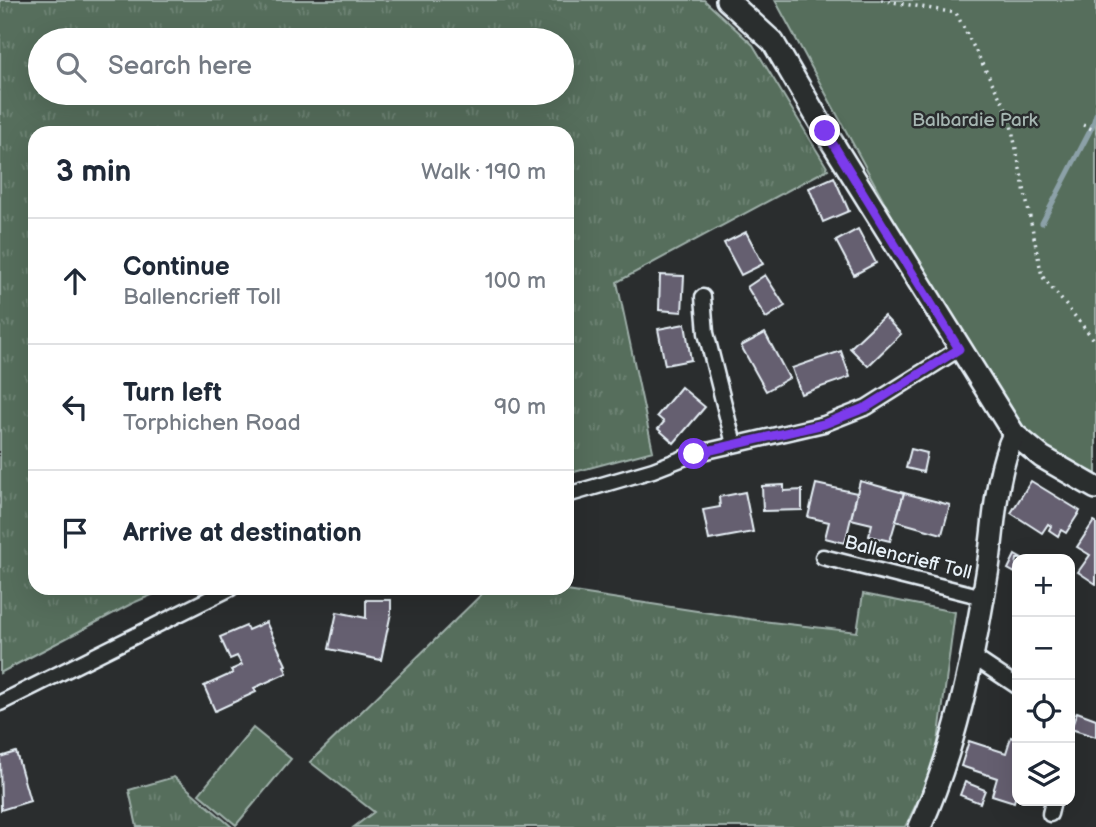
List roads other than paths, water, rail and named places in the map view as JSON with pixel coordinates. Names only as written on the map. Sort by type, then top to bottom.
[{"type":"main road","points":[[727,0],[773,42],[959,349],[1014,434],[1042,457],[1096,488]]},
{"type":"main road","points":[[920,827],[939,784],[972,656],[1003,456],[1014,434]]},
{"type":"street","points":[[703,297],[706,333],[734,444]]},
{"type":"street","points":[[574,493],[734,444],[824,424],[867,407],[959,349]]},
{"type":"street","name":"Ballencrieff Toll","points":[[823,557],[983,597]]},
{"type":"street","points":[[0,704],[217,595]]},
{"type":"street","points":[[972,656],[1012,683]]},
{"type":"waterway","points":[[1042,223],[1092,127],[1096,114]]},
{"type":"park label","name":"Balbardie Park","points":[[975,120]]}]
